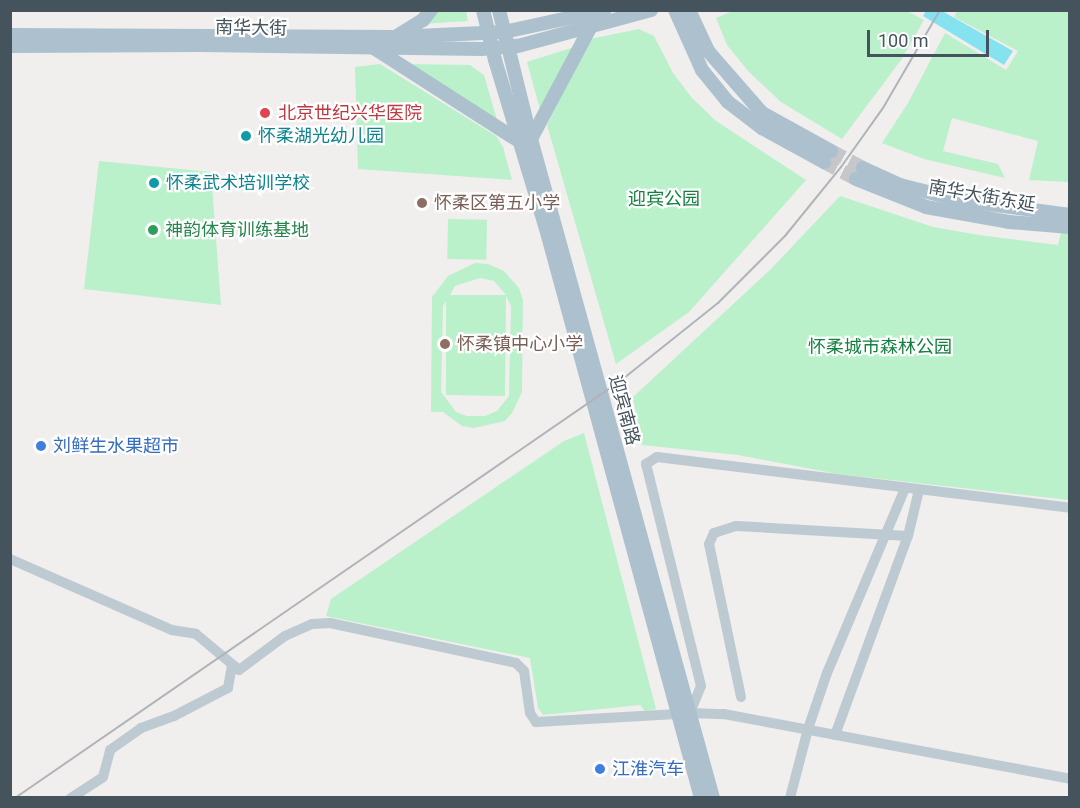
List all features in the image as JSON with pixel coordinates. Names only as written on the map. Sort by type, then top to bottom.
[{"type":"main road","points":[[395,37],[423,20],[431,10]]},
{"type":"main road","name":"迎宾南路","points":[[483,10],[492,49],[525,140],[685,713],[713,798]]},
{"type":"main road","name":"迎宾南路","points":[[499,10],[525,140]]},
{"type":"main road","name":"南华大街","points":[[10,46],[201,45],[492,49],[590,28],[651,10]]},
{"type":"main road","points":[[675,10],[702,70],[728,102],[762,128],[827,157],[762,112],[708,51],[689,10]]},
{"type":"main road","name":"南华大街","points":[[10,35],[395,37],[504,32],[597,11]]},
{"type":"main road","points":[[374,48],[525,140],[590,28]]},
{"type":"main road","name":"南华大街东延","points":[[1070,215],[959,200],[860,173],[926,207],[1009,222],[1070,227]]},
{"type":"main road","name":"迎宾南路","points":[[685,713],[701,798]]},
{"type":"street","points":[[685,713],[701,686],[646,464],[657,457],[1070,508]]},
{"type":"street","points":[[790,798],[808,729],[827,673],[905,488]]},
{"type":"street","points":[[835,735],[908,536],[919,490]]},
{"type":"street","points":[[741,697],[709,544],[714,533],[736,526],[908,536]]},
{"type":"street","points":[[10,559],[172,630],[196,634],[239,670],[285,636],[312,624],[330,623],[516,663],[524,671],[530,714],[536,722],[685,713],[724,714],[1070,779]]},
{"type":"street","points":[[71,798],[103,777],[110,750],[141,728],[174,716],[228,688],[232,665]]},
{"type":"green space","points":[[735,10],[905,10],[924,20],[901,60],[842,139],[781,102],[749,72],[727,45],[716,18]]},
{"type":"green space","points":[[434,11],[466,11],[468,21],[421,24]]},
{"type":"green space","points":[[957,11],[1069,11],[1069,182],[1029,180],[1038,141],[952,118],[943,151],[998,164],[1005,178],[924,159],[882,143],[908,103],[945,33],[1006,70],[1018,51],[954,17]]},
{"type":"green space","name":"迎宾公园","points":[[639,29],[654,36],[673,73],[692,98],[716,121],[806,180],[689,312],[616,364],[547,125],[590,39]]},
{"type":"green space","points":[[574,47],[540,109],[527,62]]},
{"type":"green space","points":[[380,64],[496,136],[503,147],[512,180],[358,169],[355,67]]},
{"type":"green space","points":[[405,64],[470,65],[484,75],[497,120]]},
{"type":"green space","name":"神韵体育训练基地","points":[[99,161],[211,172],[221,305],[84,289]]},
{"type":"green space","name":"怀柔城市森林公园","points":[[840,196],[933,227],[1058,245],[1069,198],[1069,500],[838,474],[738,455],[642,445],[633,397],[771,269]]},
{"type":"green space","points":[[448,219],[487,220],[486,260],[447,259]]},
{"type":"green space","points":[[475,263],[488,264],[504,271],[519,288],[523,300],[522,392],[512,413],[505,421],[474,428],[462,426],[443,412],[431,412],[432,297],[448,276]],"holes":[[[480,278],[494,281],[506,295],[450,295],[455,286]],[[506,296],[511,306],[509,396],[497,411],[485,416],[467,416],[456,412],[441,392],[443,306],[446,301],[446,395],[505,396]]]},
{"type":"green space","points":[[584,433],[656,709],[645,711],[640,705],[543,715],[538,708],[530,658],[326,616],[331,599],[564,441]]},
{"type":"water","points":[[926,11],[942,11],[1013,51],[1004,65],[923,16]]},
{"type":"tunnel","points":[[831,151],[863,168]]},
{"type":"tunnel","points":[[824,162],[856,179]]},
{"type":"railway","points":[[15,798],[619,382],[718,303],[785,236],[841,167],[883,108],[940,10]]},
{"type":"place","name":"北京世纪兴华医院","points":[[265,113]]},
{"type":"place","name":"怀柔湖光幼儿园","points":[[246,136]]},
{"type":"place","name":"怀柔武术培训学校","points":[[154,183]]},
{"type":"place","name":"怀柔区第五小学","points":[[422,203]]},
{"type":"place","name":"神韵体育训练基地","points":[[153,230]]},
{"type":"place","name":"怀柔镇中心小学","points":[[445,344]]},
{"type":"place","name":"刘鲜生水果超市","points":[[41,446]]},
{"type":"place","name":"江淮汽车","points":[[600,769]]}]
